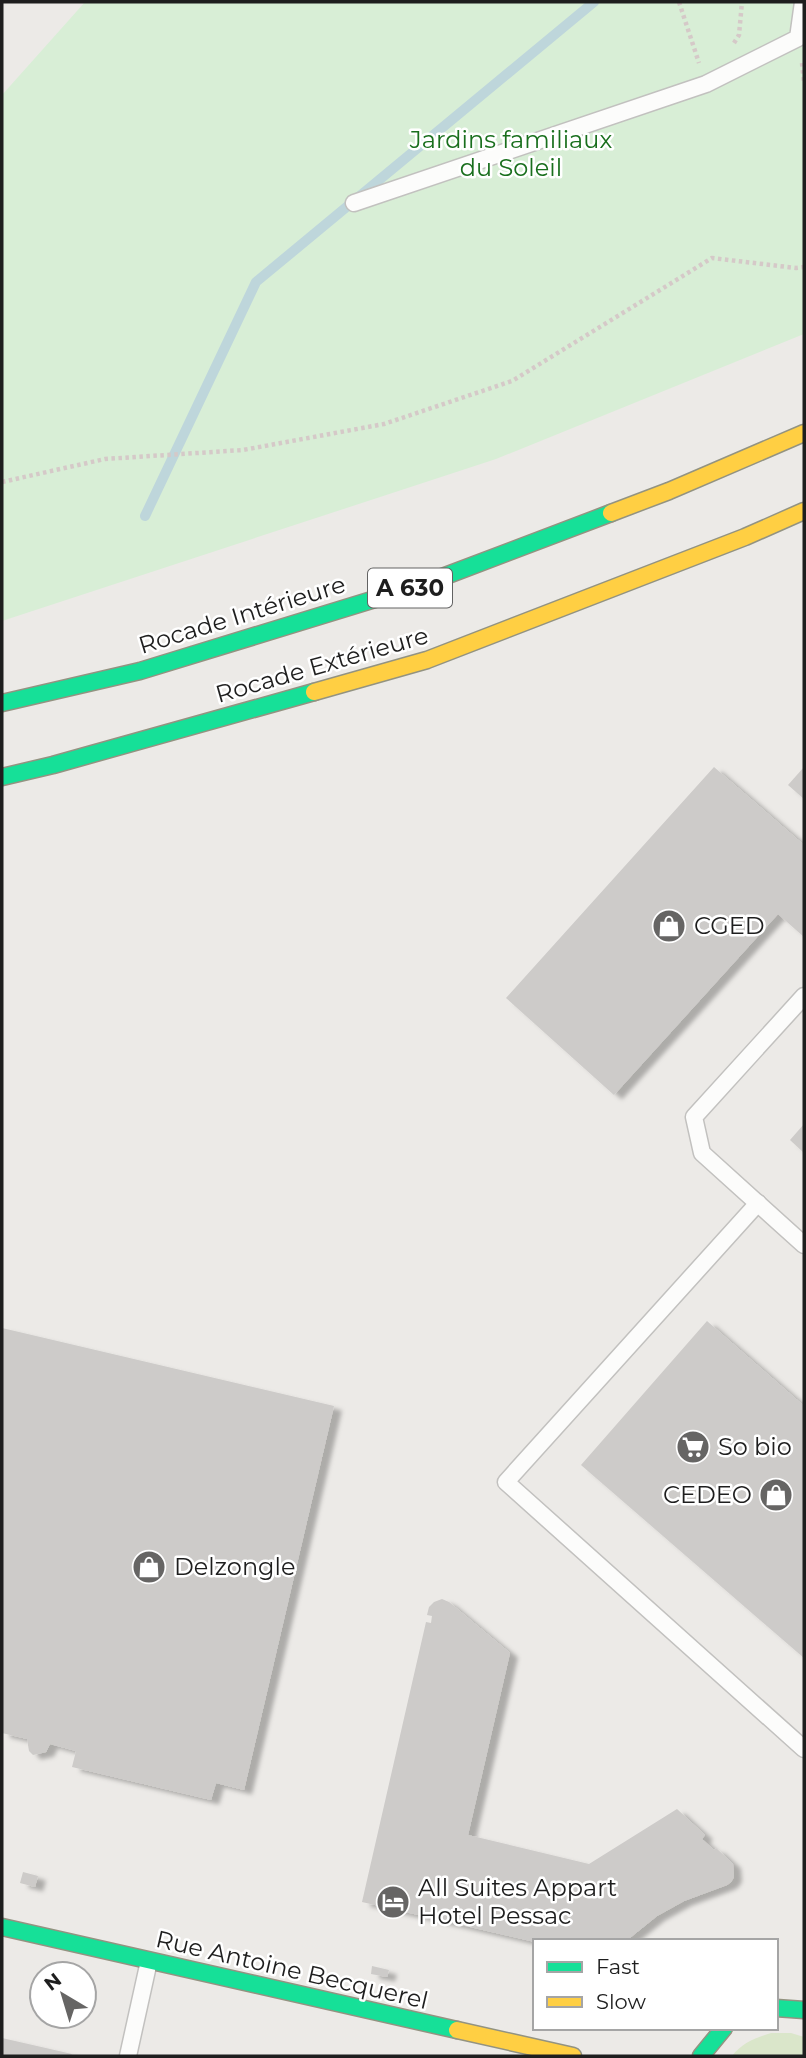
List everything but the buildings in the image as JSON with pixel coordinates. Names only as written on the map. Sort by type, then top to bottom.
[{"type":"main road","name":"Rocade Intérieure","points":[[2,703],[140,671],[424,584],[670,491],[804,433]]},
{"type":"main road","name":"Rocade Extérieure","points":[[2,777],[427,660],[745,537],[804,510]]},
{"type":"main road","points":[[2,786],[53,765]]},
{"type":"main road","name":"Rue Antoine Becquerel","points":[[2,1927],[573,2056]]},
{"type":"main road","points":[[778,2008],[804,2010]]},
{"type":"main road","points":[[701,2056],[722,2030]]},
{"type":"lane","points":[[354,203],[706,84],[798,38],[803,2]]},
{"type":"lane","points":[[804,996],[694,1117],[702,1153],[804,1245]]},
{"type":"lane","points":[[758,1203],[506,1482],[804,1749]]},
{"type":"lane","points":[[128,2056],[149,1961]]},
{"type":"path","points":[[679,2],[706,84]]},
{"type":"path","points":[[2,482],[105,458],[243,450],[384,424],[512,381],[712,258],[804,267]]},
{"type":"green space","name":"Jardins familiaux du Soleil","points":[[85,2],[804,2],[804,334],[496,459],[2,621],[2,95]]},
{"type":"green space","points":[[771,2033],[791,2033],[804,2037],[804,2056],[732,2056],[749,2042]]},
{"type":"waterway","points":[[145,516],[256,282],[594,2]]},
{"type":"traffic: fast","points":[[2,703],[140,671],[424,584],[611,513]]},
{"type":"traffic: fast","points":[[2,777],[314,692]]},
{"type":"traffic: fast","points":[[2,1927],[457,2030]]},
{"type":"traffic: fast","points":[[778,2008],[804,2010]]},
{"type":"traffic: fast","points":[[701,2056],[722,2030]]},
{"type":"traffic: slow","points":[[611,513],[804,433]]},
{"type":"traffic: slow","points":[[314,692],[427,660],[745,537],[804,511]]},
{"type":"traffic: slow","points":[[457,2030],[573,2056]]},
{"type":"place","name":"CGED","points":[[669,926]]},
{"type":"place","name":"So bio","points":[[693,1447]]},
{"type":"place","name":"CEDEO","points":[[776,1495]]},
{"type":"place","name":"Delzongle","points":[[149,1567]]},
{"type":"place","name":"All Suites Appart Hotel Pessac","points":[[393,1902]]}]
